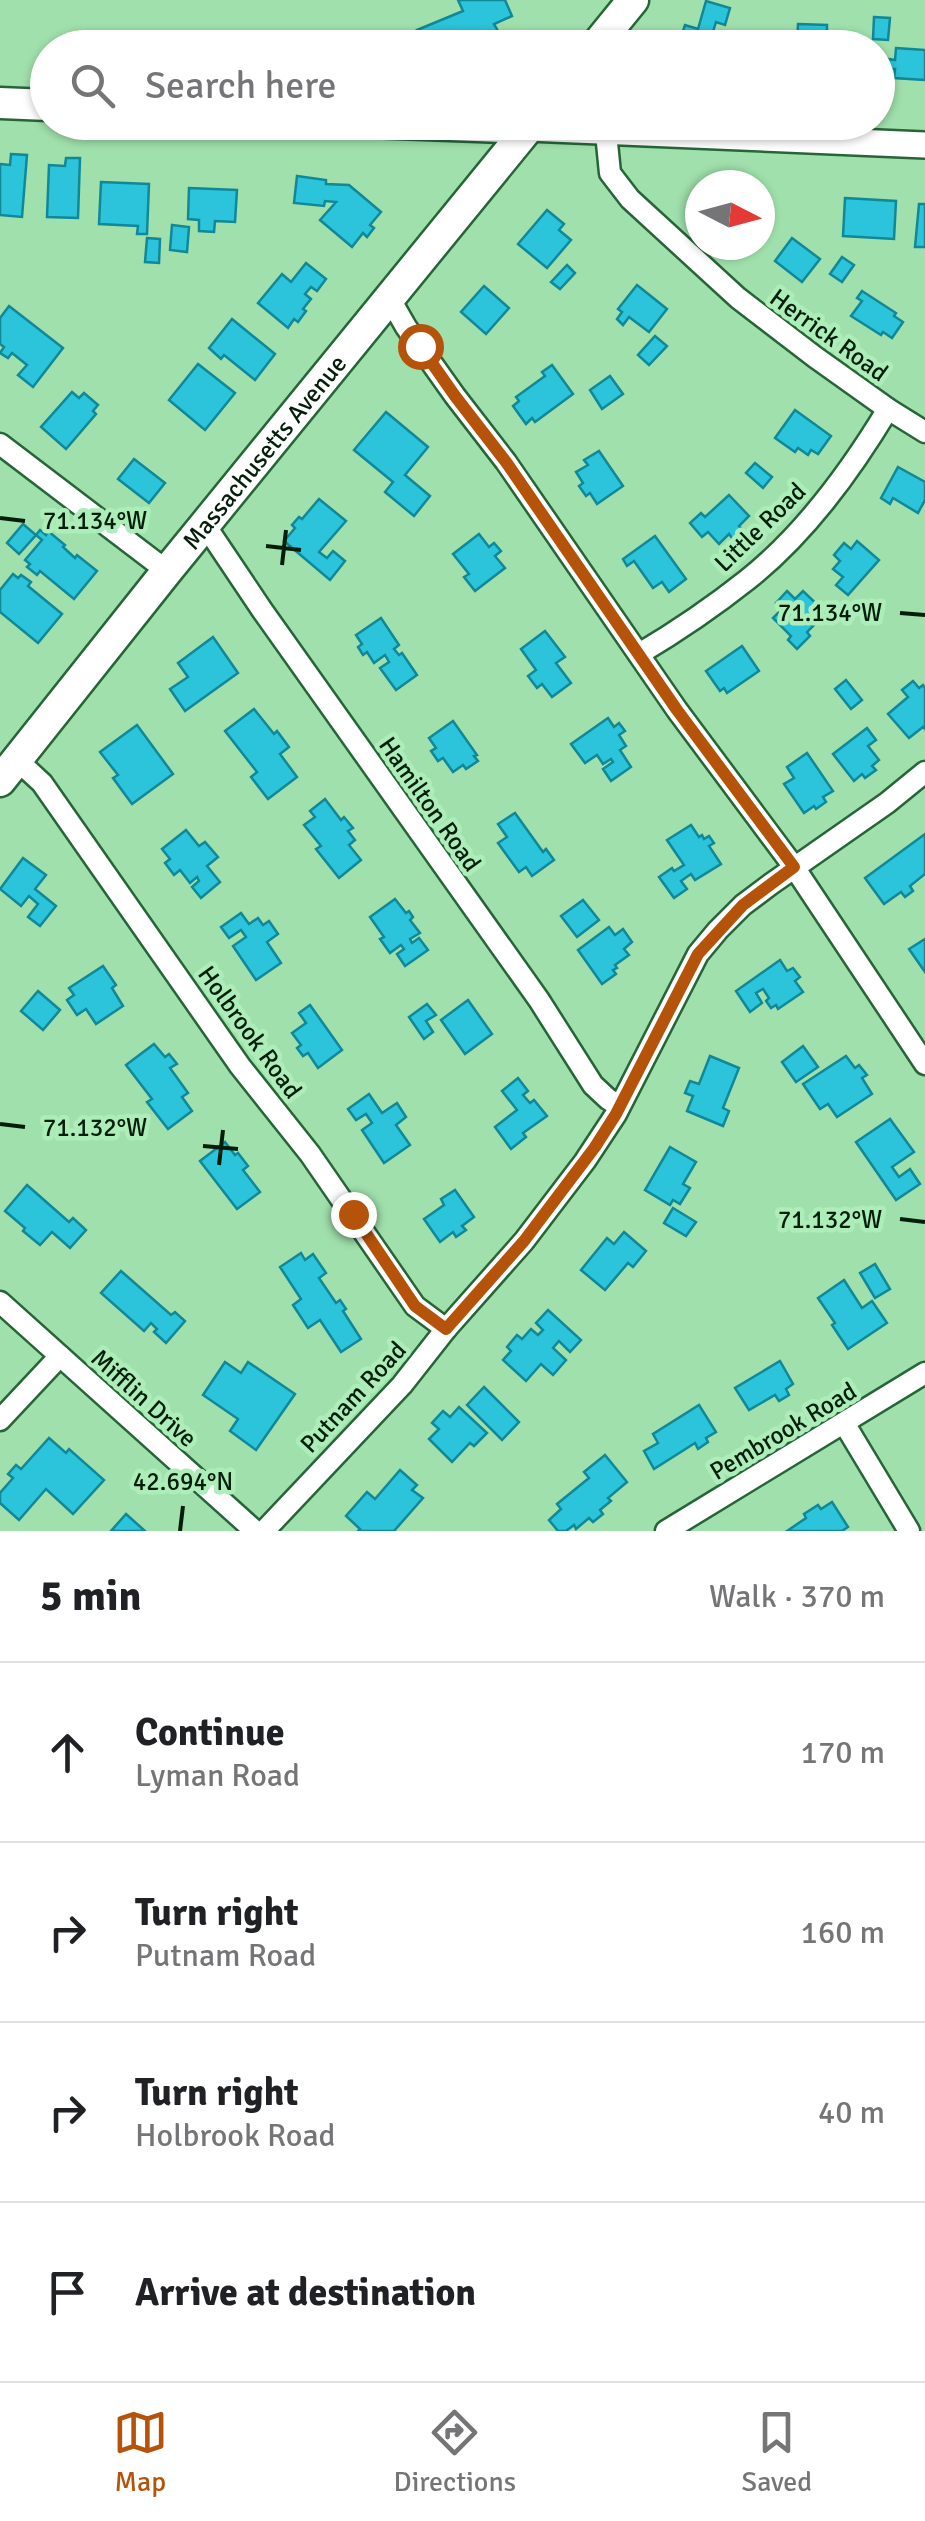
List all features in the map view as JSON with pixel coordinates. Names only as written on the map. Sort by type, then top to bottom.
[{"type":"main road","points":[[608,30],[632,0]]},
{"type":"main road","points":[[0,102],[30,104]]},
{"type":"main road","name":"Massachusetts Avenue","points":[[8,770],[519,140]]},
{"type":"street","name":"Herrick Road","points":[[607,140],[610,173],[622,190],[738,298],[925,432]]},
{"type":"street","points":[[792,140],[925,145]]},
{"type":"street","points":[[390,299],[413,337],[506,462],[677,710],[794,867],[923,1055]]},
{"type":"street","name":"Little Road","points":[[639,654],[748,579],[796,533],[859,456],[888,408]]},
{"type":"street","points":[[0,444],[167,571]]},
{"type":"street","name":"Hamilton Road","points":[[205,525],[539,1000],[594,1086],[619,1106]]},
{"type":"street","name":"Holbrook Road","points":[[8,770],[42,783],[240,1066],[310,1154],[415,1306],[446,1329]]},
{"type":"street","name":"Putnam Road","points":[[264,1531],[402,1385],[524,1241],[595,1147],[698,954],[743,905],[887,804],[925,772]]},
{"type":"street","name":"Mifflin Drive","points":[[0,1302],[254,1531]]},
{"type":"street","points":[[0,1420],[60,1356]]},
{"type":"street","name":"Pembrook Road","points":[[666,1531],[925,1373]]},
{"type":"street","points":[[844,1423],[910,1531]]},
{"type":"building","points":[[458,0],[505,0],[512,16],[494,24],[497,30],[417,30],[463,11]]},
{"type":"building","points":[[706,1],[730,8],[725,25],[716,22],[714,30],[683,30],[685,25],[698,29]]},
{"type":"building","points":[[874,17],[890,18],[889,30],[873,30]]},
{"type":"building","points":[[798,24],[827,25],[827,30],[798,30]]},
{"type":"building","points":[[896,48],[925,50],[925,80],[895,78]]},
{"type":"building","points":[[11,154],[27,155],[22,217],[0,215],[0,164],[10,165]]},
{"type":"building","points":[[66,158],[80,158],[78,218],[47,217],[49,165],[65,166]]},
{"type":"building","points":[[297,176],[349,185],[381,212],[370,225],[374,228],[367,237],[363,233],[352,247],[320,220],[336,202],[325,201],[324,206],[294,203]]},
{"type":"building","points":[[101,182],[149,184],[147,234],[137,234],[138,226],[99,224]]},
{"type":"building","points":[[189,188],[237,190],[235,222],[215,221],[214,232],[199,231],[199,220],[188,219]]},
{"type":"building","points":[[845,198],[896,201],[894,239],[843,236]]},
{"type":"building","points":[[919,204],[925,204],[925,247],[915,247]]},
{"type":"building","points":[[547,210],[564,224],[559,230],[571,240],[547,268],[518,244]]},
{"type":"building","points":[[172,225],[189,227],[187,252],[170,250]]},
{"type":"building","points":[[147,238],[160,239],[159,263],[145,262]]},
{"type":"building","points":[[792,238],[820,259],[802,282],[775,261]]},
{"type":"building","points":[[842,257],[854,265],[842,282],[830,274]]},
{"type":"building","points":[[306,263],[326,279],[317,291],[311,287],[305,294],[311,299],[303,309],[306,311],[288,328],[258,303],[282,274],[291,282]]},
{"type":"building","points":[[567,265],[575,273],[560,289],[551,282]]},
{"type":"building","points":[[637,285],[667,309],[649,332],[629,317],[623,325],[617,319],[622,312],[618,309]]},
{"type":"building","points":[[484,286],[509,308],[486,334],[461,312]]},
{"type":"building","points":[[862,291],[903,322],[892,338],[851,316],[862,301],[857,298]]},
{"type":"building","points":[[9,306],[63,348],[33,387],[18,375],[27,365],[12,353],[8,358],[0,353],[4,347],[0,344],[0,318]]},
{"type":"building","points":[[232,319],[275,354],[255,380],[209,348]]},
{"type":"building","points":[[655,336],[667,346],[649,365],[638,355]]},
{"type":"building","points":[[198,364],[235,393],[205,430],[169,400]]},
{"type":"building","points":[[552,365],[573,394],[535,422],[532,418],[526,424],[513,406],[519,401],[516,397],[545,376],[542,372]]},
{"type":"building","points":[[610,376],[623,394],[602,409],[590,390]]},
{"type":"building","points":[[72,392],[79,398],[84,393],[98,405],[93,411],[96,414],[66,449],[41,427]]},
{"type":"building","points":[[795,410],[831,436],[818,454],[811,450],[808,455],[798,448],[795,452],[775,438]]},
{"type":"building","points":[[386,412],[428,447],[405,475],[430,496],[414,516],[385,492],[393,482],[354,450]]},
{"type":"building","points":[[599,451],[623,486],[597,504],[579,486],[583,483],[576,472],[588,465],[584,460]]},
{"type":"building","points":[[134,459],[165,483],[149,503],[118,479]]},
{"type":"building","points":[[755,463],[772,477],[763,488],[746,473]]},
{"type":"building","points":[[898,467],[925,482],[925,500],[918,513],[893,498],[890,504],[881,498]]},
{"type":"building","points":[[729,495],[749,516],[739,526],[745,533],[735,542],[729,534],[719,544],[708,532],[702,537],[690,523],[701,513],[705,517]]},
{"type":"building","points":[[319,499],[346,521],[319,552],[327,558],[333,551],[345,561],[330,580],[284,541],[295,528],[292,525]]},
{"type":"building","points":[[23,524],[36,535],[19,554],[7,543]]},
{"type":"building","points":[[40,530],[46,535],[48,531],[75,558],[77,555],[97,571],[74,599],[40,571],[37,575],[27,567],[30,564],[25,560],[42,540],[36,535]]},
{"type":"building","points":[[479,534],[489,547],[494,543],[501,551],[495,556],[505,568],[475,591],[464,577],[469,574],[453,554]]},
{"type":"building","points":[[655,536],[686,579],[669,592],[662,582],[653,588],[634,561],[627,566],[623,559]]},
{"type":"building","points":[[857,541],[879,560],[848,595],[836,585],[843,577],[833,569],[840,561],[834,555],[844,543],[851,549]]},
{"type":"building","points":[[13,574],[31,582],[28,586],[62,614],[38,643],[0,612],[0,590]]},
{"type":"building","points":[[787,591],[795,599],[803,591],[826,613],[797,649],[788,640],[791,636],[773,618],[782,609],[776,603]]},
{"type":"building","points":[[381,618],[399,645],[394,649],[399,655],[402,653],[417,675],[396,690],[380,668],[389,662],[385,655],[374,663],[358,647],[362,644],[356,635]]},
{"type":"building","points":[[545,631],[565,657],[556,663],[571,683],[552,697],[542,684],[537,688],[528,676],[536,670],[521,649]]},
{"type":"building","points":[[213,637],[238,673],[185,711],[170,689],[188,677],[178,663]]},
{"type":"building","points":[[742,646],[759,671],[727,693],[724,688],[720,691],[706,671]]},
{"type":"building","points":[[846,680],[862,700],[851,709],[835,689]]},
{"type":"building","points":[[913,681],[919,688],[925,688],[925,729],[909,738],[888,714],[908,697],[902,690]]},
{"type":"building","points":[[254,709],[289,747],[280,754],[297,777],[268,799],[251,777],[257,772],[225,731]]},
{"type":"building","points":[[608,718],[614,727],[619,723],[625,731],[619,735],[626,746],[620,750],[631,767],[611,781],[603,769],[613,762],[611,759],[603,764],[597,755],[585,763],[571,744]]},
{"type":"building","points":[[453,721],[478,761],[453,772],[443,758],[438,761],[429,738]]},
{"type":"building","points":[[137,725],[173,774],[132,804],[113,778],[118,775],[100,752]]},
{"type":"building","points":[[867,728],[876,740],[868,746],[879,760],[872,766],[876,770],[854,781],[833,754]]},
{"type":"building","points":[[807,753],[833,791],[823,797],[826,802],[804,813],[784,784],[794,778],[787,767]]},
{"type":"building","points":[[325,799],[341,820],[344,817],[353,828],[348,831],[355,840],[349,845],[361,860],[339,878],[316,849],[321,846],[304,825],[315,817],[310,811]]},
{"type":"building","points":[[515,813],[543,852],[546,849],[554,860],[532,876],[526,867],[519,872],[498,843],[507,837],[498,824]]},
{"type":"building","points":[[691,825],[699,837],[709,836],[714,843],[709,846],[721,864],[695,880],[691,874],[681,881],[687,889],[674,898],[659,877],[684,865],[667,840]]},
{"type":"building","points":[[186,830],[199,846],[205,842],[218,857],[207,866],[220,882],[201,898],[192,887],[199,881],[197,877],[190,883],[180,870],[174,875],[165,863],[170,859],[162,849]]},
{"type":"building","points":[[925,834],[925,874],[910,886],[913,891],[905,897],[901,892],[884,904],[865,878]]},
{"type":"building","points":[[23,858],[46,875],[35,889],[56,906],[40,926],[28,917],[38,904],[29,896],[21,906],[0,889]]},
{"type":"building","points":[[395,899],[406,913],[409,911],[413,917],[410,920],[420,933],[410,939],[412,943],[419,938],[428,950],[405,966],[397,954],[404,949],[401,945],[390,953],[370,917]]},
{"type":"building","points":[[583,900],[599,920],[577,937],[561,916]]},
{"type":"building","points":[[241,913],[249,924],[258,918],[263,925],[269,921],[278,934],[267,942],[281,963],[256,980],[233,946],[246,937],[241,930],[229,938],[221,927]]},
{"type":"building","points":[[609,927],[615,935],[623,929],[632,942],[624,949],[629,955],[615,965],[616,974],[602,984],[578,950]]},
{"type":"building","points":[[925,939],[925,972],[909,949]]},
{"type":"building","points":[[780,960],[787,971],[793,968],[800,977],[795,981],[803,992],[778,1009],[776,1005],[771,1008],[763,989],[756,993],[762,1003],[750,1012],[736,991]]},
{"type":"building","points":[[103,966],[116,985],[112,988],[123,1006],[96,1024],[86,1009],[77,1015],[67,1000],[74,995],[69,988]]},
{"type":"building","points":[[38,991],[60,1010],[43,1030],[21,1011]]},
{"type":"building","points":[[468,1000],[492,1034],[465,1054],[441,1020]]},
{"type":"building","points":[[427,1004],[436,1015],[426,1021],[433,1032],[424,1039],[409,1017]]},
{"type":"building","points":[[310,1005],[342,1050],[318,1068],[308,1053],[303,1056],[297,1048],[301,1045],[292,1033],[306,1023],[299,1013]]},
{"type":"building","points":[[154,1044],[177,1064],[170,1068],[188,1093],[182,1097],[192,1111],[168,1129],[147,1102],[152,1099],[126,1065]]},
{"type":"building","points":[[803,1046],[818,1067],[796,1082],[782,1062]]},
{"type":"building","points":[[710,1056],[739,1068],[723,1108],[729,1111],[723,1126],[687,1111],[693,1096],[685,1093],[690,1081],[699,1084]]},
{"type":"building","points":[[846,1056],[867,1075],[862,1078],[872,1094],[837,1117],[828,1104],[820,1109],[803,1084]]},
{"type":"building","points":[[518,1078],[528,1091],[523,1095],[530,1103],[534,1100],[547,1116],[523,1133],[526,1137],[511,1149],[495,1127],[517,1110],[502,1091]]},
{"type":"building","points":[[369,1094],[382,1113],[397,1103],[406,1117],[396,1125],[410,1145],[384,1163],[362,1130],[372,1123],[366,1114],[356,1120],[348,1109]]},
{"type":"building","points":[[890,1119],[914,1152],[892,1167],[899,1177],[910,1169],[920,1184],[896,1200],[856,1142]]},
{"type":"building","points":[[225,1142],[248,1166],[243,1170],[260,1192],[237,1209],[200,1161]]},
{"type":"building","points":[[670,1147],[696,1162],[683,1184],[690,1188],[680,1204],[673,1200],[670,1205],[645,1190]]},
{"type":"building","points":[[27,1185],[69,1222],[73,1218],[86,1230],[70,1248],[52,1232],[40,1245],[5,1211]]},
{"type":"building","points":[[455,1190],[474,1217],[462,1226],[466,1230],[456,1237],[453,1232],[440,1242],[424,1219],[444,1205],[441,1199]]},
{"type":"building","points":[[673,1208],[696,1222],[686,1236],[664,1223]]},
{"type":"building","points":[[624,1232],[646,1251],[633,1267],[628,1263],[605,1290],[581,1270],[607,1238],[614,1244]]},
{"type":"building","points":[[301,1253],[305,1260],[313,1254],[326,1273],[319,1278],[336,1303],[340,1300],[361,1339],[341,1352],[320,1320],[308,1328],[293,1305],[301,1299],[280,1267]]},
{"type":"building","points":[[875,1264],[890,1289],[875,1298],[860,1273]]},
{"type":"building","points":[[121,1271],[171,1315],[175,1312],[185,1321],[166,1343],[151,1323],[144,1331],[101,1293]]},
{"type":"building","points":[[844,1280],[862,1308],[872,1301],[887,1323],[848,1349],[818,1298]]},
{"type":"building","points":[[548,1310],[581,1340],[570,1352],[559,1341],[553,1348],[566,1360],[553,1375],[541,1364],[526,1381],[503,1360],[511,1351],[507,1347],[517,1335],[522,1339],[531,1329],[538,1335],[543,1330],[536,1323]]},
{"type":"building","points":[[780,1361],[793,1384],[786,1389],[789,1395],[779,1401],[775,1395],[749,1410],[735,1388]]},
{"type":"building","points":[[225,1362],[241,1373],[248,1362],[295,1394],[256,1450],[230,1431],[238,1419],[203,1395]]},
{"type":"building","points":[[484,1387],[519,1422],[502,1440],[467,1405]]},
{"type":"building","points":[[699,1405],[716,1432],[698,1449],[695,1443],[654,1469],[644,1451],[658,1443],[653,1434]]},
{"type":"building","points":[[459,1407],[487,1433],[474,1446],[470,1443],[452,1462],[429,1439],[439,1429],[432,1423],[443,1411],[450,1417]]},
{"type":"building","points":[[49,1438],[66,1453],[69,1449],[104,1480],[73,1514],[46,1489],[19,1520],[0,1503],[0,1493],[13,1478],[8,1474],[16,1465],[21,1469]]},
{"type":"building","points":[[605,1455],[627,1482],[608,1498],[611,1501],[600,1510],[603,1514],[593,1522],[589,1518],[576,1529],[574,1525],[558,1531],[549,1520],[561,1509],[557,1504],[589,1478],[584,1472]]},
{"type":"building","points":[[400,1470],[417,1485],[412,1490],[423,1498],[394,1531],[358,1531],[346,1516],[367,1492],[375,1499]]},
{"type":"building","points":[[832,1502],[848,1527],[842,1531],[787,1531],[806,1518],[804,1514]]},
{"type":"building","points":[[126,1514],[145,1531],[111,1531]]},
{"type":"route","points":[[353,1214],[415,1306],[446,1329],[524,1241],[595,1147],[698,954],[743,905],[794,867],[677,710],[506,462],[420,346]]}]
